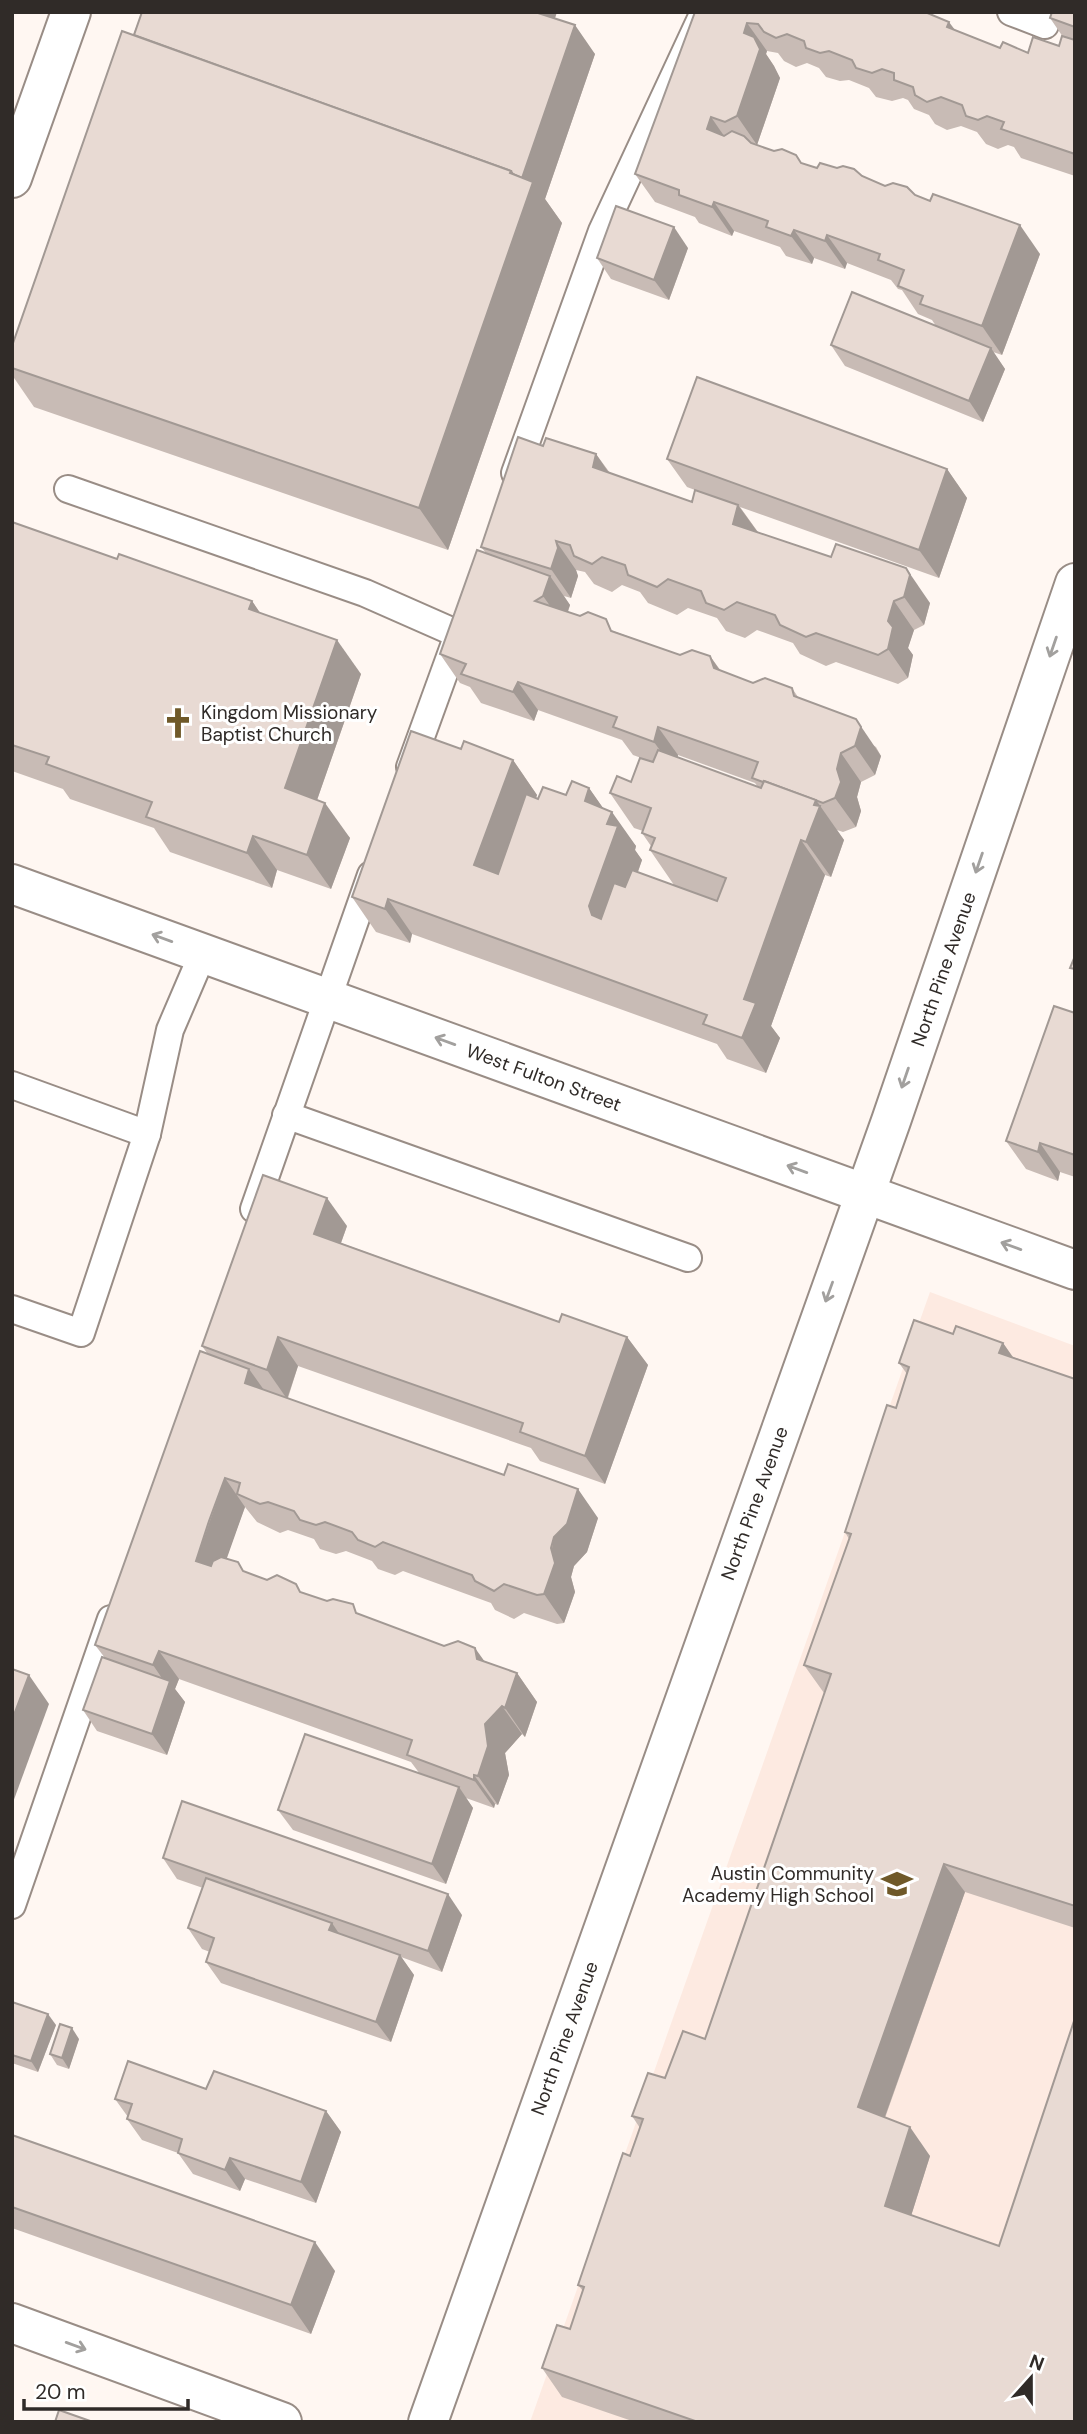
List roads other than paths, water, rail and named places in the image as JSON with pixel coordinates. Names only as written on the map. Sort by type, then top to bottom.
[{"type":"street","points":[[12,178],[71,12]]},
{"type":"street","name":"North Pine Avenue","points":[[428,2422],[864,1193],[1075,583]]},
{"type":"street","name":"West Fulton Street","points":[[12,884],[1075,1270]]},
{"type":"street","points":[[12,2323],[282,2422]]},
{"type":"lane","points":[[509,491],[602,231],[704,12]]},
{"type":"lane","points":[[1011,12],[1045,24]]},
{"type":"lane","points":[[68,489],[365,593],[458,634]]},
{"type":"lane","points":[[403,786],[467,608]]},
{"type":"lane","points":[[245,1234],[380,850]]},
{"type":"lane","points":[[12,1309],[81,1333],[147,1134],[170,1030],[204,953]]},
{"type":"lane","points":[[12,1084],[147,1134]]},
{"type":"lane","points":[[286,1115],[688,1258]]},
{"type":"lane","points":[[12,1905],[117,1602]]},
{"type":"place","name":"Kingdom Missionary Baptist Church","points":[[178,723]]},
{"type":"place","name":"Austin Community Academy High School","points":[[897,1884]]}]
